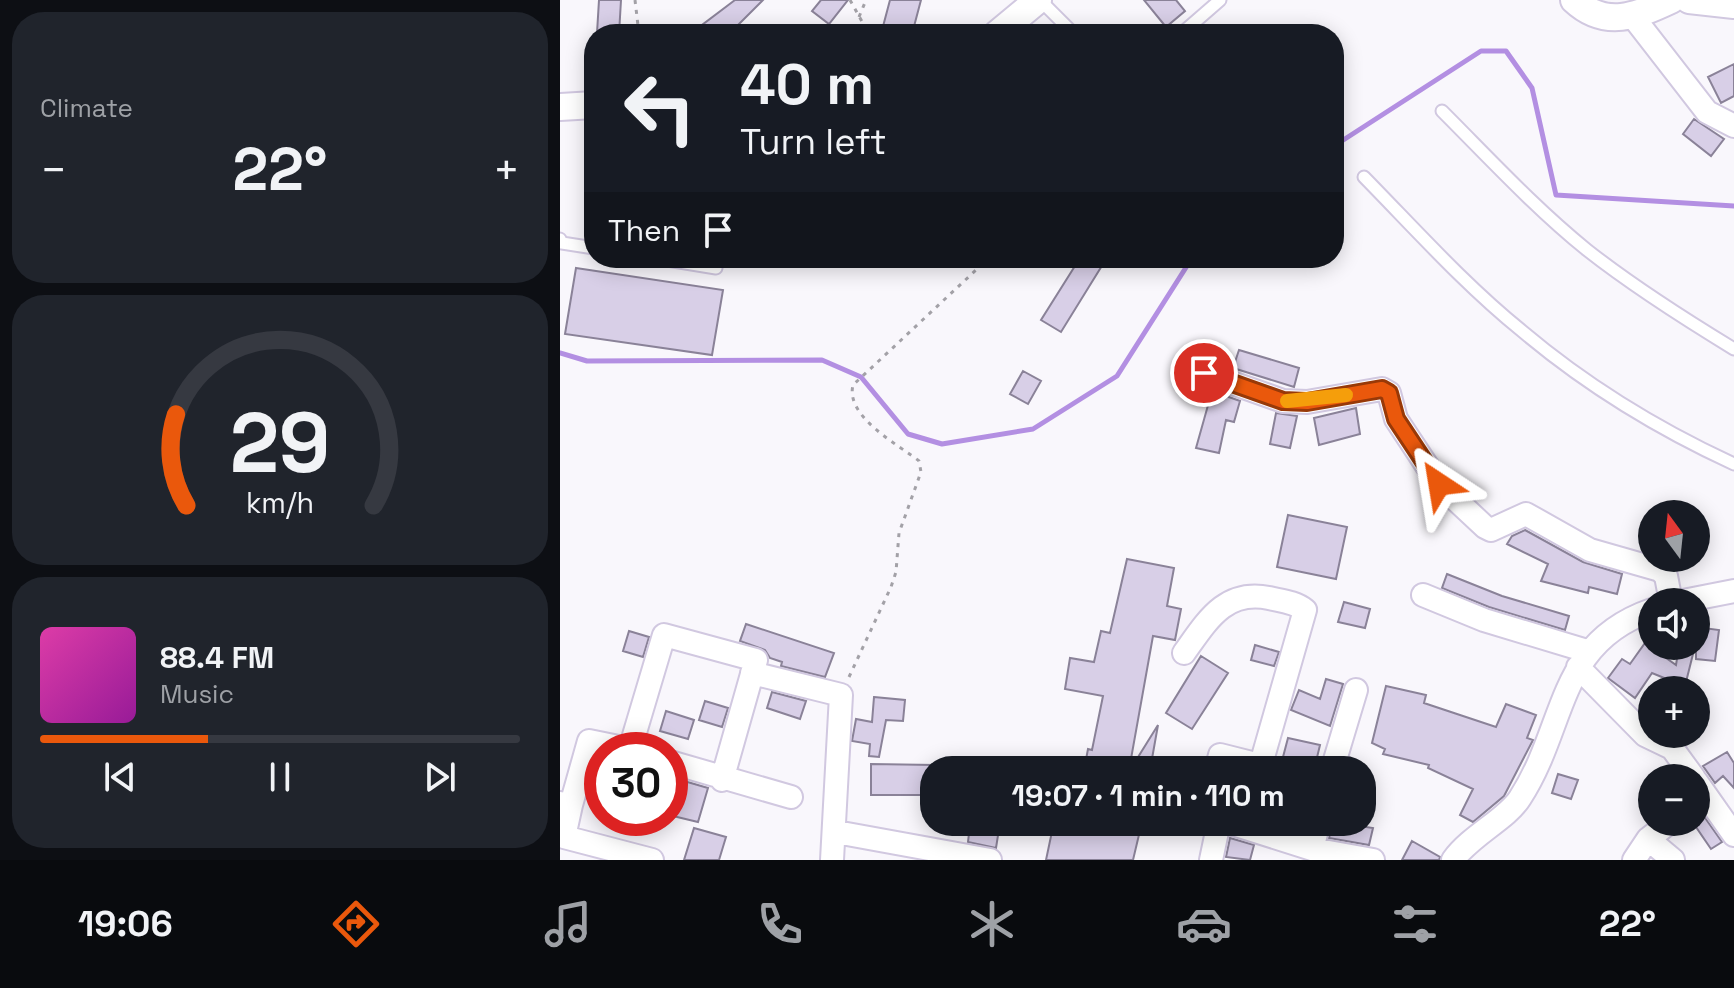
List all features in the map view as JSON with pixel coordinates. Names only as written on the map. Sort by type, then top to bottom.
[{"type":"street","points":[[1009,24],[1039,0]]},
{"type":"street","points":[[1574,0],[1585,10],[1606,18],[1634,18],[1671,0]]},
{"type":"street","points":[[1689,0],[1734,5]]},
{"type":"street","points":[[1634,18],[1707,112],[1734,126]]},
{"type":"street","points":[[560,107],[584,106]]},
{"type":"street","points":[[1204,373],[1283,401],[1307,402],[1382,389],[1389,393],[1396,419],[1439,484],[1485,527],[1498,528],[1519,515],[1534,516],[1590,550],[1660,570],[1666,576],[1668,588]]},
{"type":"street","points":[[1710,596],[1734,591]]},
{"type":"street","points":[[1184,653],[1209,618],[1226,602],[1240,596],[1252,594],[1297,604],[1305,610],[1272,756]]},
{"type":"street","points":[[1423,595],[1582,659],[1645,735],[1672,748],[1682,764]]},
{"type":"street","points":[[1453,860],[1466,842],[1519,800],[1582,659],[1625,621],[1638,616]]},
{"type":"street","points":[[637,732],[664,635],[756,660],[722,780]]},
{"type":"street","points":[[752,673],[841,695],[836,832],[832,860]]},
{"type":"street","points":[[1336,756],[1356,690]]},
{"type":"street","points":[[584,754],[565,804],[564,837],[652,860]]},
{"type":"street","points":[[688,768],[791,797]]},
{"type":"street","points":[[1710,804],[1734,835]]},
{"type":"street","points":[[836,832],[990,860]]},
{"type":"street","points":[[1211,860],[1216,836]]},
{"type":"street","points":[[1271,836],[1312,849],[1373,860]]},
{"type":"street","points":[[1312,849],[1315,836]]},
{"type":"street","points":[[1634,860],[1652,836]]},
{"type":"street","points":[[1648,839],[1673,860]]},
{"type":"lane","points":[[1039,0],[1064,24]]},
{"type":"lane","points":[[1192,24],[1220,0]]},
{"type":"lane","points":[[1442,111],[1517,187],[1586,249],[1660,304],[1734,349]]},
{"type":"lane","points":[[1364,177],[1521,331],[1616,401],[1687,442],[1734,464]]},
{"type":"lane","points":[[560,239],[562,243],[584,246]]},
{"type":"path","points":[[635,0],[638,24]]},
{"type":"path","points":[[850,0],[863,24]]},
{"type":"path","points":[[859,17],[866,0]]},
{"type":"path","points":[[841,695],[891,587],[896,572],[899,533],[921,472],[919,461],[873,427],[856,405],[851,393],[853,385],[976,270]]},
{"type":"building","points":[[599,0],[621,0],[620,24],[598,24]]},
{"type":"building","points":[[735,0],[763,0],[739,24],[703,24]]},
{"type":"building","points":[[821,0],[848,0],[829,24],[812,11]]},
{"type":"building","points":[[890,0],[921,0],[915,24],[884,24]]},
{"type":"building","points":[[1144,0],[1176,0],[1185,11],[1170,24],[1164,24]]},
{"type":"building","points":[[1734,64],[1734,96],[1721,103],[1708,77]]},
{"type":"building","points":[[1694,119],[1724,139],[1711,156],[1683,134]]},
{"type":"building","points":[[576,268],[723,290],[712,355],[565,334]]},
{"type":"building","points":[[1074,268],[1101,268],[1061,332],[1041,320]]},
{"type":"building","points":[[1239,350],[1299,368],[1294,387],[1233,368]]},
{"type":"building","points":[[1023,371],[1041,381],[1028,404],[1010,394]]},
{"type":"building","points":[[1212,391],[1240,401],[1234,422],[1226,420],[1219,453],[1196,448]]},
{"type":"building","points":[[1356,408],[1360,434],[1319,445],[1314,418]]},
{"type":"building","points":[[1276,413],[1297,416],[1290,448],[1270,444]]},
{"type":"building","points":[[1288,515],[1347,527],[1336,579],[1277,567]]},
{"type":"building","points":[[1525,530],[1583,562],[1622,574],[1617,594],[1589,587],[1588,593],[1541,581],[1548,564],[1507,544],[1512,536]]},
{"type":"building","points":[[1127,559],[1174,568],[1167,606],[1181,609],[1175,640],[1153,636],[1132,756],[1087,756],[1088,749],[1092,750],[1103,696],[1065,689],[1070,658],[1094,662],[1101,631],[1110,633]]},
{"type":"building","points":[[1447,574],[1502,596],[1569,616],[1565,630],[1489,607],[1442,588]]},
{"type":"building","points":[[1344,602],[1370,609],[1365,628],[1338,622]]},
{"type":"building","points":[[746,624],[834,653],[825,677],[781,666],[782,662],[770,658],[765,650],[740,641]]},
{"type":"building","points":[[1710,629],[1719,630],[1715,661],[1706,660],[1710,660]]},
{"type":"building","points":[[629,631],[649,637],[643,657],[623,651]]},
{"type":"building","points":[[1255,645],[1279,652],[1274,666],[1251,660]]},
{"type":"building","points":[[1638,653],[1638,660],[1669,660],[1676,665],[1677,660],[1692,660],[1688,676],[1652,673],[1650,676],[1638,676],[1635,698],[1608,678],[1622,659],[1630,664]]},
{"type":"building","points":[[1201,656],[1228,673],[1192,729],[1166,713]]},
{"type":"building","points":[[1326,679],[1343,684],[1330,726],[1291,710],[1299,690],[1320,699]]},
{"type":"building","points":[[1386,686],[1426,695],[1424,703],[1496,727],[1506,704],[1536,715],[1527,738],[1533,740],[1504,796],[1473,822],[1460,815],[1473,789],[1428,768],[1429,765],[1383,754],[1385,749],[1372,743]]},
{"type":"building","points":[[772,692],[806,701],[800,719],[767,708]]},
{"type":"building","points":[[874,697],[905,700],[903,721],[886,720],[879,757],[869,756],[870,744],[852,741],[856,719],[872,722]]},
{"type":"building","points":[[705,701],[728,708],[722,727],[699,720]]},
{"type":"building","points":[[666,711],[694,720],[688,739],[688,732],[660,731]]},
{"type":"building","points":[[1158,725],[1152,756],[1139,756]]},
{"type":"building","points":[[1288,738],[1320,745],[1317,756],[1283,756]]},
{"type":"building","points":[[1727,752],[1734,763],[1734,788],[1723,776],[1715,783],[1710,776],[1710,764],[1706,764]]},
{"type":"building","points":[[871,764],[920,765],[920,795],[871,795]]},
{"type":"building","points":[[1558,774],[1578,780],[1571,799],[1552,793]]},
{"type":"building","points":[[688,782],[708,788],[698,822],[688,820]]},
{"type":"building","points":[[1710,825],[1722,842],[1711,849],[1702,836],[1710,836]]},
{"type":"building","points":[[694,828],[726,837],[719,860],[684,860]]},
{"type":"building","points":[[969,836],[998,836],[996,848],[968,842]]},
{"type":"building","points":[[1051,836],[1139,836],[1133,860],[1046,860]]},
{"type":"building","points":[[1330,836],[1371,836],[1369,845]]},
{"type":"building","points":[[1230,838],[1254,845],[1250,860],[1226,857]]},
{"type":"building","points":[[1412,841],[1440,857],[1439,860],[1402,860]]},
{"type":"waterway","points":[[1344,140],[1481,51],[1506,51],[1532,88],[1556,195],[1734,206]]},
{"type":"waterway","points":[[560,353],[587,361],[822,360],[861,377],[908,434],[942,444],[1033,429],[1117,376],[1186,268]]},
{"type":"slow traffic","points":[[1287,401],[1307,402],[1346,395]]},
{"type":"route","points":[[1204,373],[1257,395],[1283,401],[1307,402],[1382,389],[1389,393],[1396,419],[1439,484]]}]
